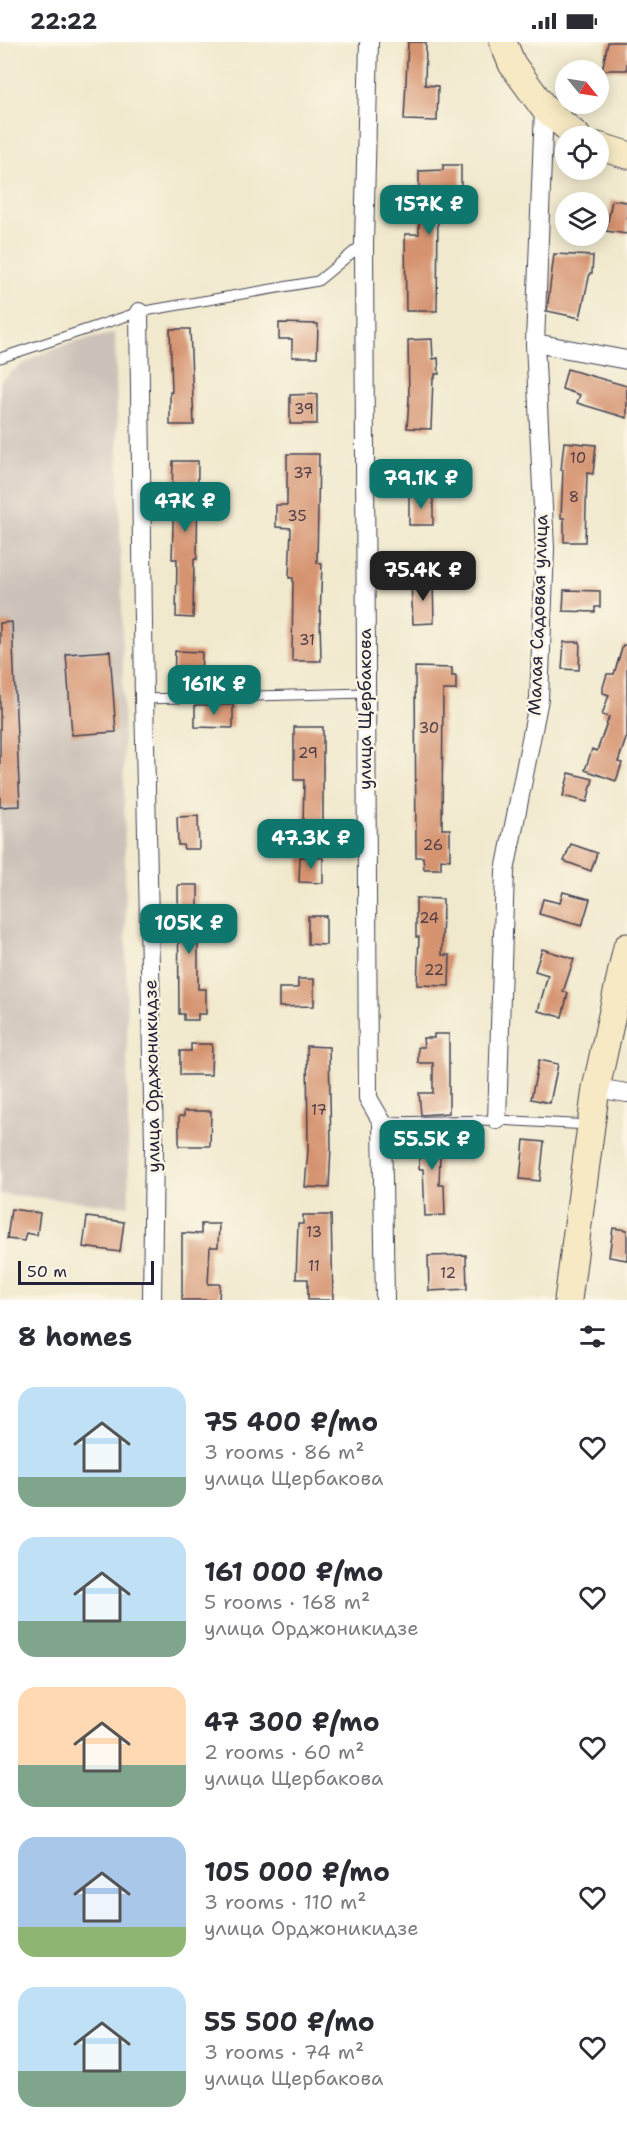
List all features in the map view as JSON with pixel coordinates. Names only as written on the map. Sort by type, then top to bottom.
[{"type":"main road","points":[[503,42],[513,64],[544,108],[565,126]]},
{"type":"main road","points":[[609,149],[627,155]]},
{"type":"main road","points":[[570,1300],[596,1088],[627,948]]},
{"type":"street","name":"улица Щербакова","points":[[369,42],[364,243],[364,693],[368,1098],[382,1122],[384,1300]]},
{"type":"street","name":"Малая Садовая улица","points":[[497,1120],[505,871],[539,699],[545,549],[535,343],[544,108]]},
{"type":"street","name":"улица Орджоникидзе","points":[[139,312],[144,699],[154,1132],[152,1300]]},
{"type":"street","points":[[535,343],[627,360]]},
{"type":"street","points":[[596,1088],[627,1093]]},
{"type":"lane","points":[[0,358],[139,312],[318,281],[364,243]]},
{"type":"lane","points":[[144,699],[364,693]]},
{"type":"lane","points":[[382,1122],[497,1120],[591,1125]]},
{"type":"shaded area","points":[[115,333],[122,608],[129,1206],[0,1194],[0,381],[37,356],[65,345]]},
{"type":"building","points":[[408,42],[426,42],[425,85],[438,86],[437,121],[404,120]]},
{"type":"building","points":[[608,42],[627,42],[627,70],[609,70],[609,60],[604,60]]},
{"type":"building","points":[[443,165],[461,165],[461,189],[456,189],[457,214],[438,214],[437,311],[406,311],[405,234],[419,234],[419,171],[443,170]]},
{"type":"building","points":[[612,200],[627,202],[627,234],[609,231]]},
{"type":"building","points":[[554,254],[593,256],[592,273],[590,273],[580,318],[547,311]]},
{"type":"building","points":[[279,323],[318,324],[317,357],[292,357],[292,339],[279,339]]},
{"type":"building","points":[[170,329],[190,329],[194,425],[170,425],[170,392],[172,392]]},
{"type":"building","points":[[432,339],[433,359],[438,358],[439,374],[435,374],[433,378],[431,429],[407,428],[408,340]]},
{"type":"building","points":[[567,369],[627,386],[627,418],[577,403],[580,395],[562,389]]},
{"type":"building","points":[[317,394],[317,424],[290,424],[290,395]]},
{"type":"building","points":[[564,442],[596,445],[593,474],[587,473],[585,542],[564,542],[564,518],[561,518],[563,470],[561,470]]},
{"type":"building","points":[[287,454],[319,454],[317,563],[322,564],[321,661],[292,661],[293,578],[289,578],[291,528],[276,527],[276,505],[287,505]]},
{"type":"building","points":[[173,461],[198,461],[197,559],[194,559],[193,618],[176,617],[177,559],[172,559]]},
{"type":"building","points":[[409,496],[433,496],[433,525],[409,525]]},
{"type":"building","points":[[433,580],[434,623],[413,624],[411,581]]},
{"type":"building","points":[[564,590],[600,591],[600,607],[595,607],[595,612],[563,611]]},
{"type":"building","points":[[12,622],[20,806],[0,807],[0,623]]},
{"type":"building","points":[[564,642],[580,642],[579,670],[562,669]]},
{"type":"building","points":[[623,645],[627,645],[627,736],[618,762],[622,763],[616,781],[585,770],[592,749],[597,751],[609,717],[602,715],[609,695],[603,693],[603,687],[607,674],[614,674]]},
{"type":"building","points":[[110,651],[116,732],[72,735],[66,654]]},
{"type":"building","points":[[175,651],[202,652],[201,682],[174,681]]},
{"type":"building","points":[[415,667],[452,668],[452,676],[456,676],[456,690],[443,690],[442,829],[450,829],[450,860],[441,859],[441,869],[424,869],[423,857],[416,857]]},
{"type":"building","points":[[195,705],[233,705],[233,728],[195,727]]},
{"type":"building","points":[[294,727],[323,727],[323,823],[303,823],[304,780],[294,780]]},
{"type":"building","points":[[569,773],[593,779],[587,802],[563,796]]},
{"type":"building","points":[[198,816],[199,849],[184,849],[183,845],[178,845],[177,817]]},
{"type":"building","points":[[571,844],[597,853],[591,871],[564,861]]},
{"type":"building","points":[[300,857],[323,858],[323,883],[299,882]]},
{"type":"building","points":[[178,885],[198,885],[198,989],[206,989],[206,1014],[198,1014],[198,1020],[184,1020],[184,1014],[179,1014]]},
{"type":"building","points":[[563,892],[590,899],[582,926],[539,914],[543,899],[560,903]]},
{"type":"building","points":[[416,898],[443,899],[442,955],[450,955],[449,986],[417,985],[419,937],[416,937]]},
{"type":"building","points":[[308,916],[326,916],[326,945],[308,944]]},
{"type":"building","points":[[542,949],[574,959],[563,992],[568,993],[562,1017],[538,1011],[548,975],[535,971]]},
{"type":"building","points":[[298,979],[314,979],[314,1006],[279,1007],[279,988],[298,988]]},
{"type":"building","points":[[434,1034],[449,1034],[449,1113],[421,1115],[419,1093],[433,1093],[433,1063],[418,1063],[418,1047],[424,1047],[423,1038],[434,1038]]},
{"type":"building","points":[[191,1044],[212,1044],[211,1075],[180,1075],[180,1051],[191,1051]]},
{"type":"building","points":[[307,1046],[329,1047],[331,1147],[329,1188],[305,1187],[308,1150]]},
{"type":"building","points":[[539,1060],[558,1064],[550,1103],[531,1099]]},
{"type":"building","points":[[184,1111],[211,1111],[210,1146],[179,1146],[179,1116],[184,1116]]},
{"type":"building","points":[[420,1128],[441,1128],[439,1185],[444,1185],[445,1215],[425,1216],[423,1169],[419,1169]]},
{"type":"building","points":[[524,1140],[544,1142],[540,1181],[520,1179]]},
{"type":"building","points":[[11,1209],[40,1213],[37,1235],[26,1233],[24,1241],[7,1239]]},
{"type":"building","points":[[303,1215],[331,1215],[333,1300],[308,1300],[308,1279],[296,1279],[298,1224],[303,1224]]},
{"type":"building","points":[[87,1217],[124,1222],[120,1252],[83,1247]]},
{"type":"building","points":[[201,1224],[219,1224],[218,1247],[210,1247],[208,1284],[220,1284],[219,1300],[182,1300],[182,1233],[201,1234]]},
{"type":"building","points":[[613,1228],[627,1230],[627,1260],[609,1257]]},
{"type":"building","points":[[466,1255],[467,1289],[429,1291],[428,1256]]}]
